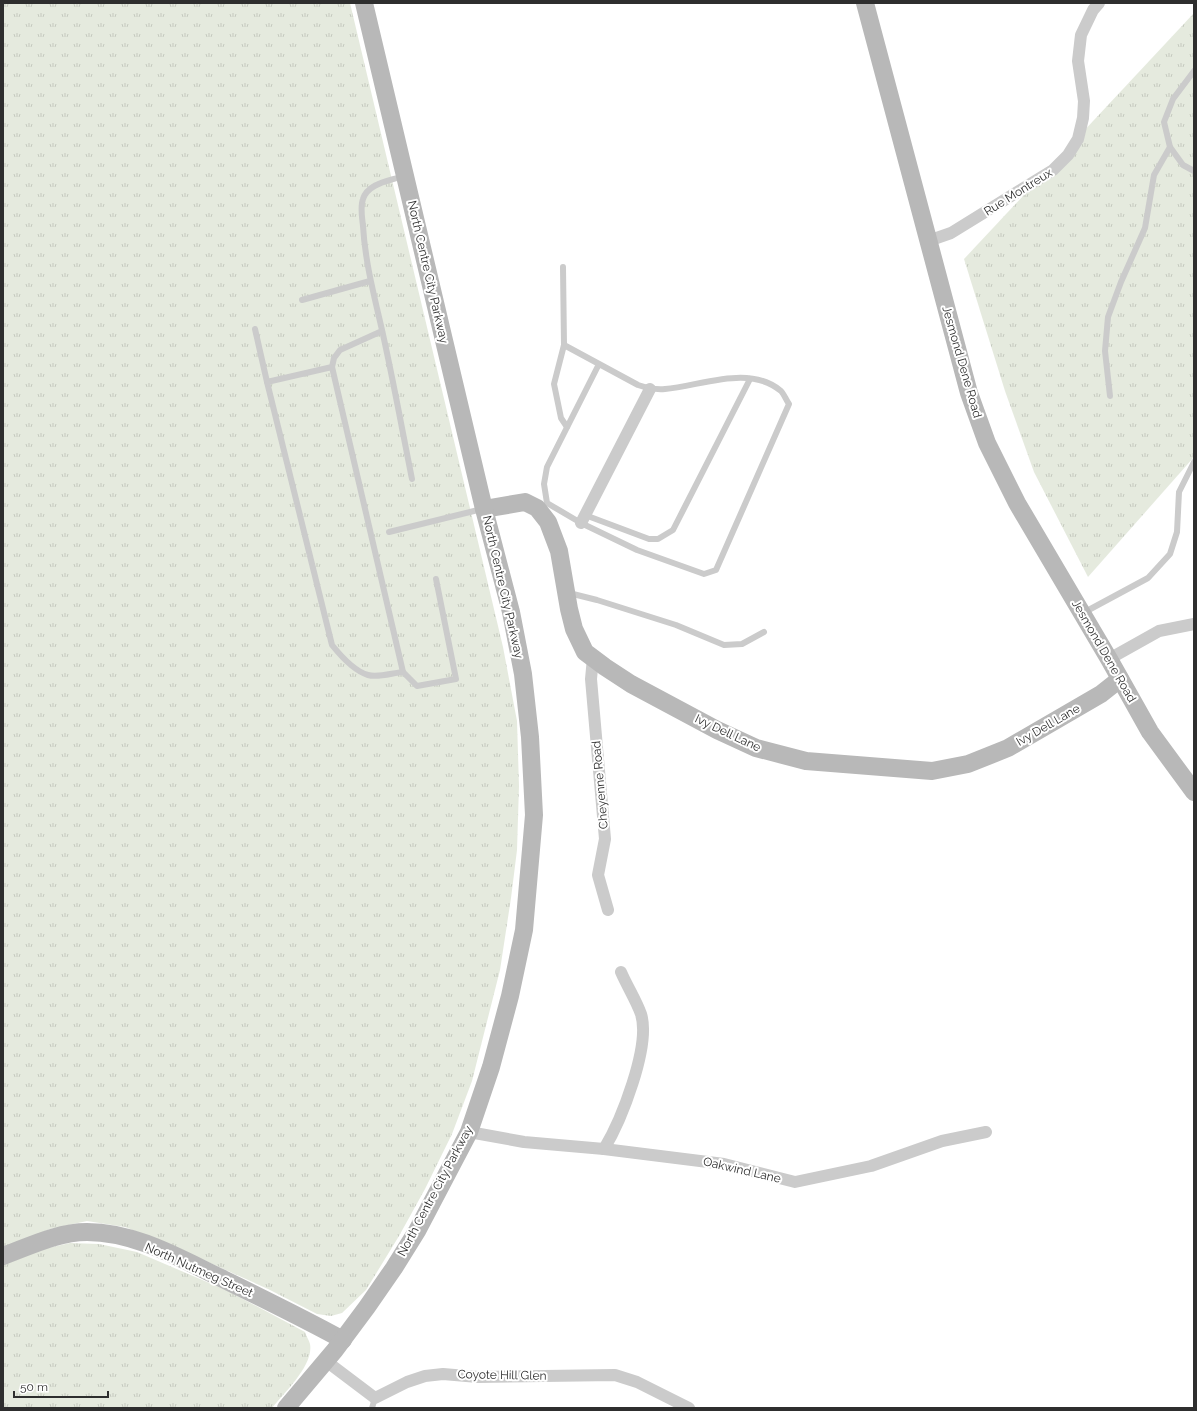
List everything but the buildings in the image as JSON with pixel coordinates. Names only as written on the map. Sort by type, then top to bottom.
[{"type":"street","name":"North Centre City Parkway","points":[[286,1408],[343,1340],[394,1268],[417,1231],[469,1132],[491,1067],[510,996],[524,930],[534,815],[530,737],[523,674],[511,612],[484,509],[364,3]]},
{"type":"street","name":"Jesmond Dene Road","points":[[865,3],[969,393],[987,443],[1017,503],[1109,659],[1150,732],[1194,792]]},
{"type":"street","name":"Rue Montreux","points":[[928,241],[952,233],[1053,170],[1068,155],[1078,139],[1083,118],[1084,101],[1078,61],[1081,35],[1093,10],[1099,3]]},
{"type":"street","points":[[584,519],[650,389]]},
{"type":"street","points":[[484,509],[525,502],[542,505]]},
{"type":"street","name":"Ivy Dell Lane","points":[[542,505],[559,551],[574,629],[585,652],[605,668],[631,684],[717,730],[756,748],[806,761],[932,771],[968,764],[1008,748],[1101,694],[1120,679]]},
{"type":"street","points":[[1109,659],[1159,631],[1194,624]]},
{"type":"street","name":"Cheyenne Road","points":[[593,658],[591,679],[605,839],[598,875],[608,910]]},
{"type":"street","points":[[604,1148],[611,1138],[628,1098],[643,1043],[641,1015],[621,972]]},
{"type":"street","name":"Oakwind Lane","points":[[469,1132],[524,1142],[604,1148],[724,1164],[795,1182],[871,1166],[942,1141],[986,1132]]},
{"type":"street","name":"North Nutmeg Street","points":[[3,1256],[64,1234],[87,1232],[117,1235],[162,1250],[295,1314],[343,1340]]},
{"type":"street","name":"Coyote Hill Glen","points":[[326,1361],[374,1403],[407,1382],[425,1376],[443,1374],[478,1377],[616,1375],[637,1382],[689,1408]]},
{"type":"lane","points":[[1194,71],[1173,98],[1164,122],[1170,147],[1183,164],[1194,171]]},
{"type":"lane","points":[[1110,396],[1105,351],[1108,317],[1120,282],[1145,228],[1154,175],[1170,147]]},
{"type":"lane","points":[[405,175],[367,190],[361,208],[370,281],[382,331],[412,479]]},
{"type":"lane","points":[[563,267],[564,345],[554,384],[561,418],[567,427]]},
{"type":"lane","points":[[302,300],[370,281]]},
{"type":"lane","points":[[255,329],[332,644],[340,656],[368,675],[378,676],[403,672]]},
{"type":"lane","points":[[382,331],[340,350],[334,358],[332,367],[403,672],[417,686],[456,679],[436,579]]},
{"type":"lane","points":[[564,345],[638,385],[650,389],[665,389],[733,377],[765,382],[782,391],[789,404],[716,570],[704,574],[637,550],[584,519]]},
{"type":"lane","points":[[599,364],[547,467],[542,505],[649,539],[658,539],[673,530],[750,379]]},
{"type":"lane","points":[[267,382],[332,367]]},
{"type":"lane","points":[[1082,614],[1148,578],[1170,554],[1177,532],[1179,492],[1194,462]]},
{"type":"lane","points":[[389,532],[484,509]]},
{"type":"lane","points":[[566,592],[597,600],[676,625],[724,645],[742,644],[764,632]]},
{"type":"green space","points":[[3,3],[350,3],[503,647],[517,721],[519,786],[517,850],[500,970],[472,1081],[452,1134],[425,1189],[399,1236],[366,1290],[342,1313],[331,1316],[317,1314],[268,1289],[168,1244],[125,1227],[87,1221],[50,1229],[3,1249]]},
{"type":"green space","points":[[1194,13],[1194,457],[1088,577],[1034,472],[1005,391],[964,259]]},
{"type":"green space","points":[[70,1243],[99,1244],[137,1252],[228,1291],[305,1332],[310,1344],[310,1352],[303,1370],[272,1408],[3,1408],[3,1265],[44,1249]]}]
